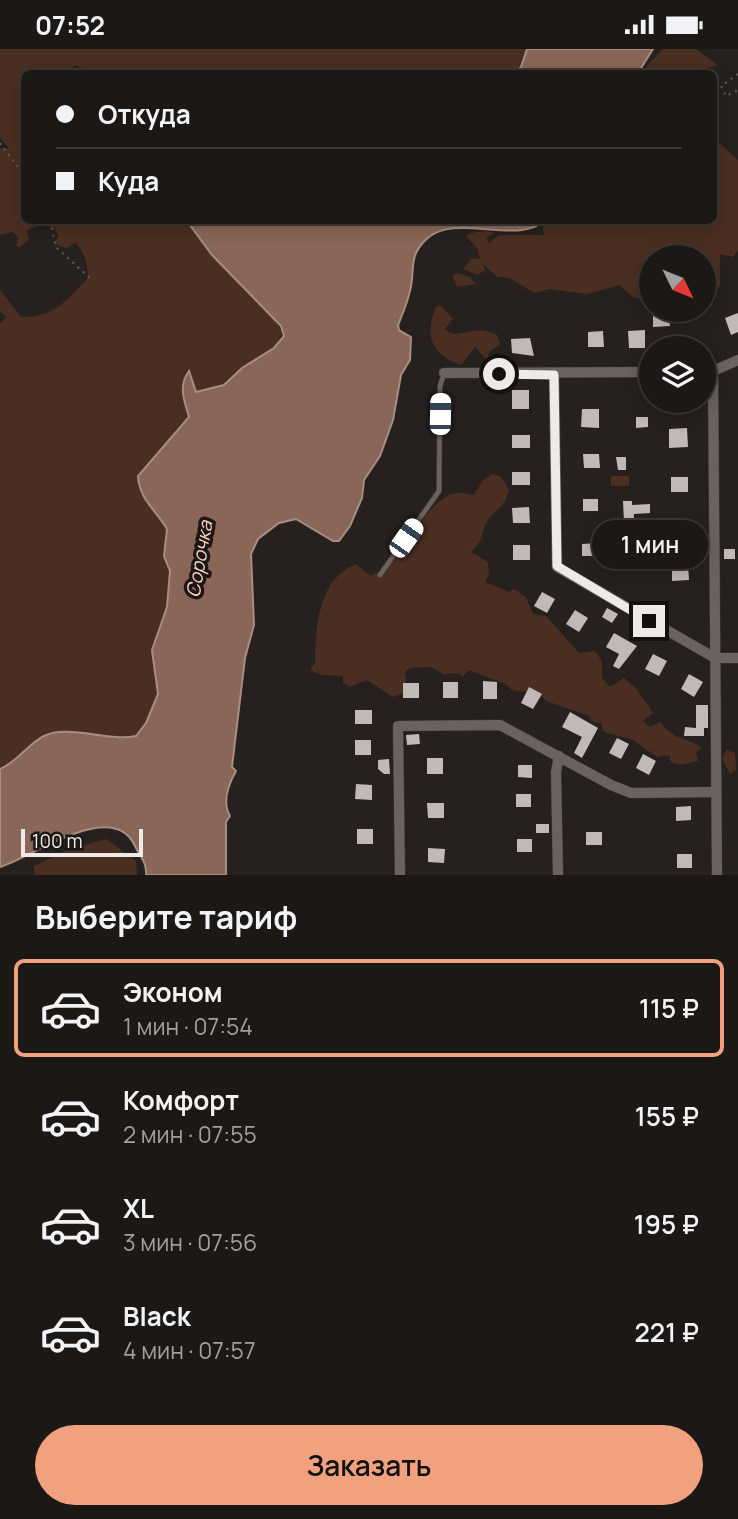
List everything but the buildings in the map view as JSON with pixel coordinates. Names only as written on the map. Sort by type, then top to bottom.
[{"type":"street","points":[[716,368],[738,361]]},
{"type":"street","points":[[444,373],[554,375],[639,372]]},
{"type":"street","points":[[554,375],[557,566],[715,658],[738,658]]},
{"type":"street","points":[[709,413],[717,875]]},
{"type":"street","points":[[400,875],[398,726],[500,725],[611,785],[631,793],[716,792]]},
{"type":"street","points":[[558,875],[556,772],[559,756]]},
{"type":"lane","points":[[380,575],[439,491],[440,386],[444,373]]},
{"type":"path","points":[[738,74],[721,86],[726,96],[738,90]]},
{"type":"path","points":[[0,143],[21,171]]},
{"type":"path","points":[[51,224],[56,247],[92,280]]},
{"type":"shaded area","points":[[0,49],[526,49],[526,62],[522,70],[86,70],[74,65],[73,70],[21,70],[21,224],[195,224],[274,312],[282,334],[267,357],[256,366],[194,402],[174,520],[163,682],[140,740],[0,777],[0,324],[6,317],[0,312],[0,290],[21,317],[33,316],[52,311],[88,278],[87,264],[81,250],[75,243],[66,248],[55,244],[58,235],[49,226],[27,231],[29,240],[20,247],[16,246],[18,238],[13,232],[0,235],[0,148],[9,149],[0,137]]},
{"type":"shaded area","points":[[663,49],[696,49],[718,65],[704,70],[645,70]]},
{"type":"shaded area","points":[[717,141],[738,160],[738,250],[733,257],[720,254],[720,286],[716,290],[716,245],[639,245],[639,298],[633,297],[619,285],[587,294],[549,289],[535,293],[513,280],[497,277],[483,264],[485,270],[478,275],[463,269],[472,258],[480,259],[478,250],[466,236],[469,234],[489,231],[495,233],[486,238],[489,243],[499,235],[544,235],[543,228],[546,224],[717,224]]},
{"type":"shaded area","points":[[458,273],[470,277],[476,284],[457,287],[452,276]]},
{"type":"shaded area","points":[[440,305],[453,319],[445,329],[449,333],[482,331],[498,336],[500,345],[489,352],[488,361],[475,347],[461,365],[437,350],[431,335],[431,326],[436,307]]},
{"type":"shaded area","points":[[493,474],[501,477],[509,490],[504,502],[489,518],[481,539],[471,552],[488,562],[489,574],[485,582],[509,592],[514,589],[526,597],[533,614],[546,616],[579,653],[595,651],[602,661],[602,678],[610,687],[624,678],[636,688],[653,713],[643,721],[650,727],[660,722],[676,736],[702,748],[696,752],[698,761],[679,764],[671,762],[669,755],[657,757],[633,740],[604,732],[601,723],[591,721],[589,716],[546,701],[540,694],[512,690],[505,684],[469,670],[462,677],[460,673],[443,674],[431,667],[410,668],[405,672],[407,691],[393,697],[367,680],[350,687],[343,682],[343,676],[321,675],[310,670],[315,663],[321,606],[333,581],[356,564],[370,576],[383,568],[395,558],[422,521],[441,501],[455,493],[474,495],[483,480]]},
{"type":"shaded area","points":[[611,476],[629,476],[629,486],[611,486]]},
{"type":"shaded area","points":[[726,750],[735,753],[736,769],[730,774],[722,759]]},
{"type":"shaded area","points":[[106,839],[136,861],[137,875],[34,875],[34,866],[67,850]]},
{"type":"water","points":[[527,49],[653,49],[640,70],[518,70]]},
{"type":"water","name":"Сорочка","points":[[189,224],[539,224],[513,231],[459,228],[442,230],[428,238],[416,253],[410,290],[398,325],[399,330],[411,337],[410,360],[401,375],[393,420],[380,456],[364,480],[362,498],[350,526],[339,541],[333,541],[296,519],[279,523],[258,539],[251,554],[254,625],[245,658],[232,767],[236,771],[226,799],[230,816],[226,822],[226,875],[146,875],[144,863],[135,846],[124,832],[109,827],[71,835],[0,867],[0,769],[38,739],[54,733],[136,736],[146,723],[158,694],[152,650],[167,607],[170,571],[164,556],[167,529],[141,491],[138,476],[189,417],[183,393],[189,371],[196,392],[224,385],[242,368],[274,348],[284,336],[281,326],[212,255]]},
{"type":"route","points":[[499,374],[554,375],[556,563],[560,571],[649,621]]}]
